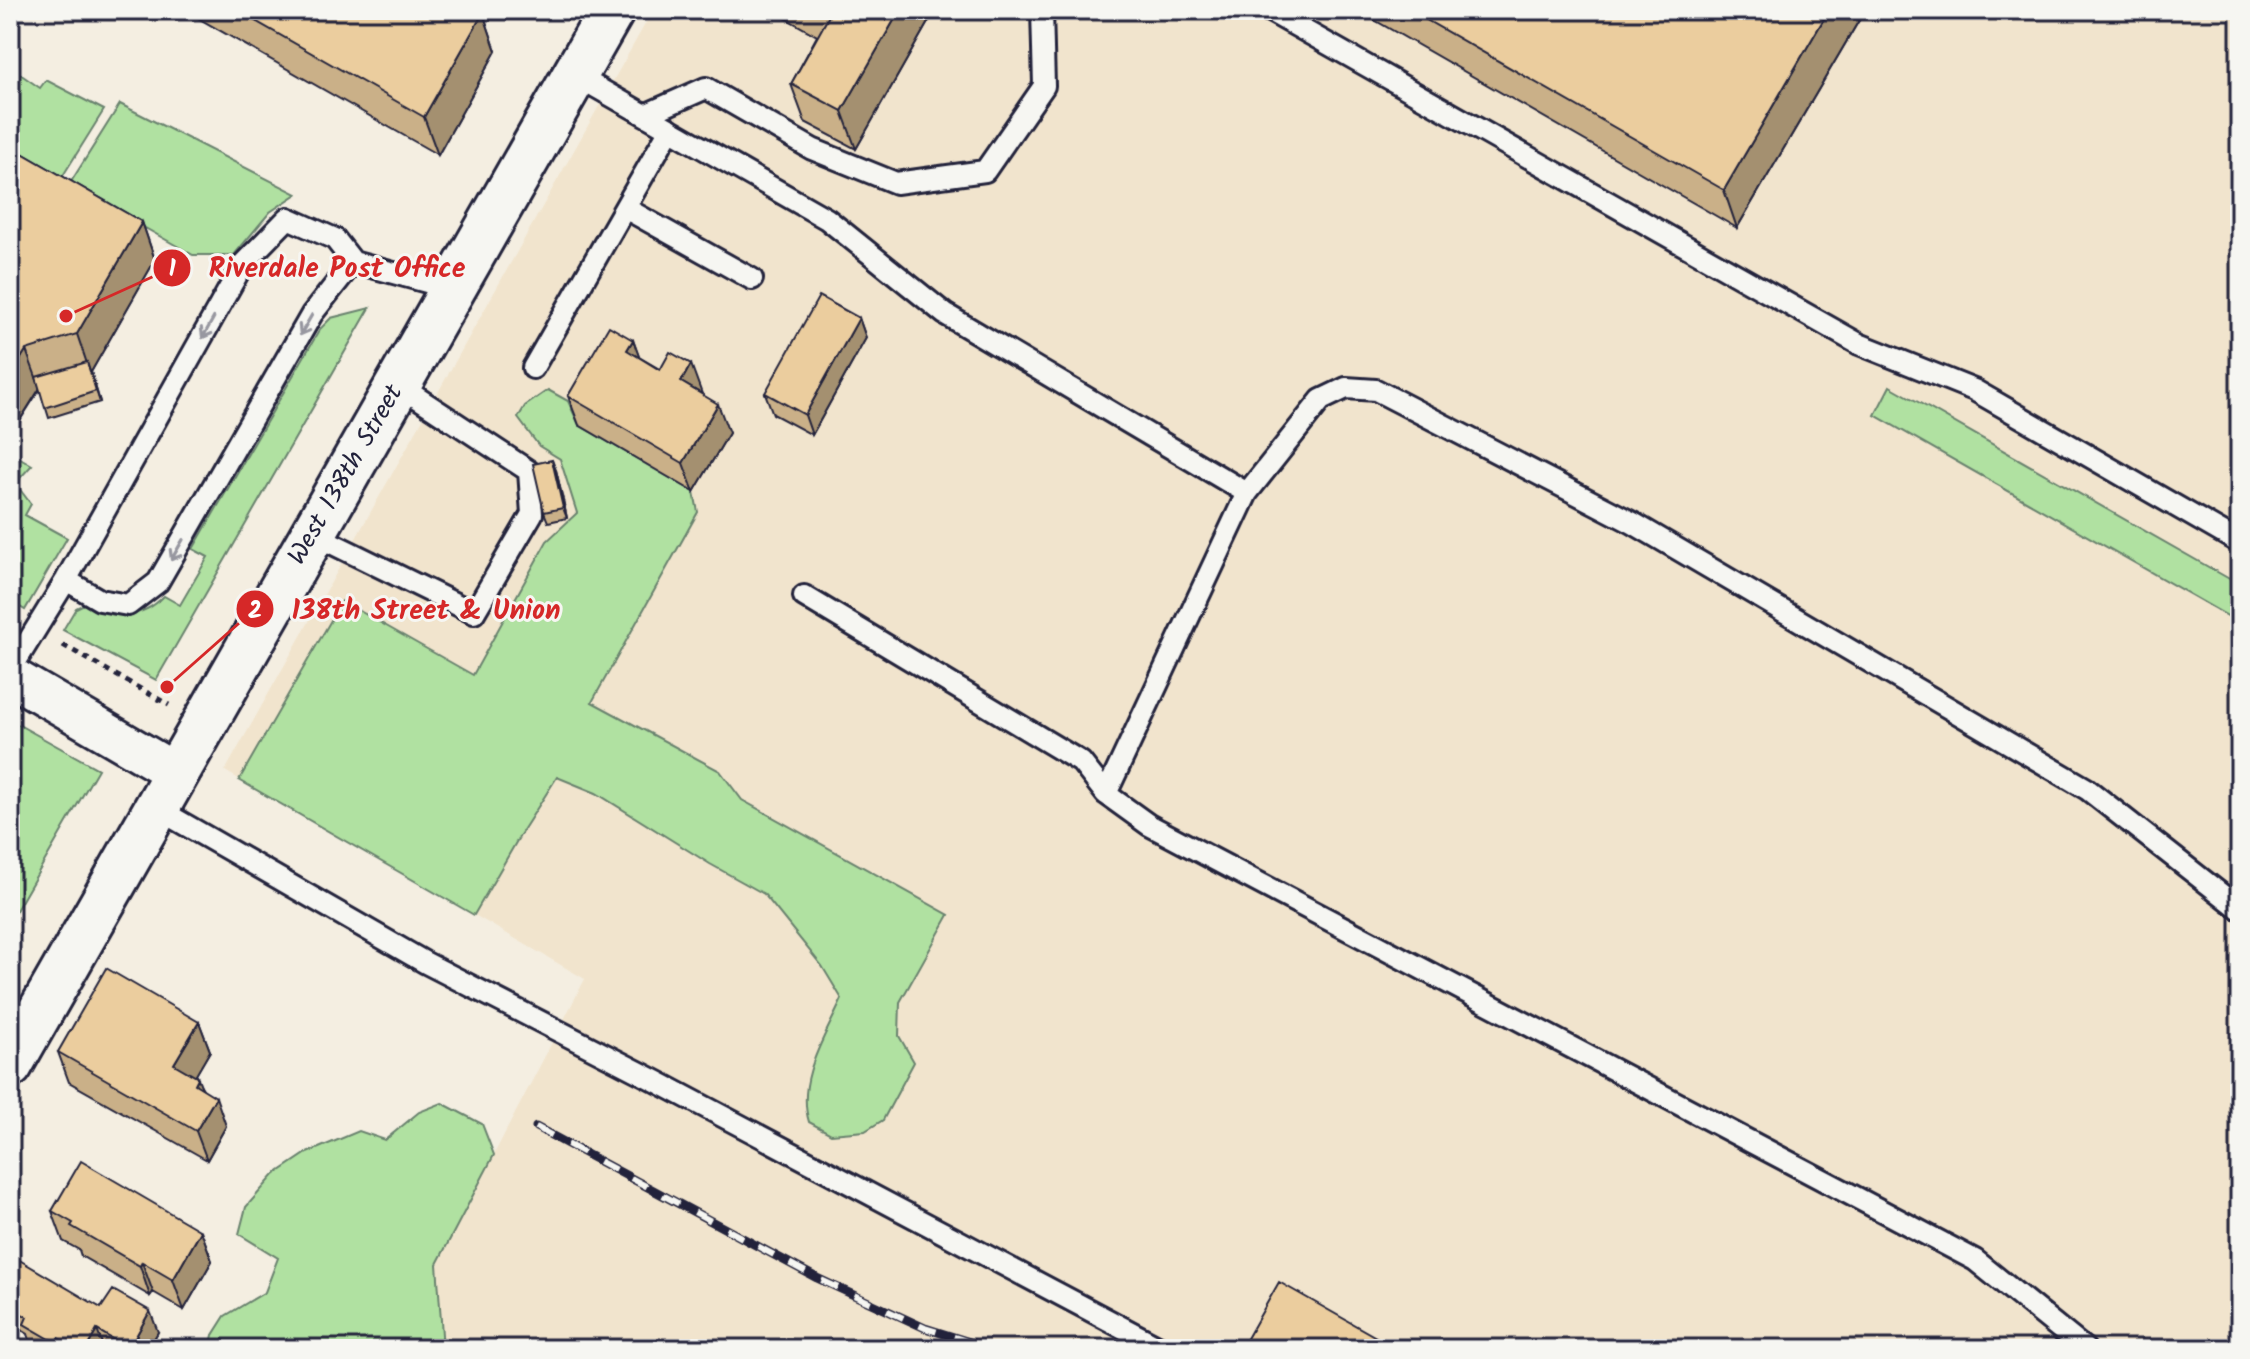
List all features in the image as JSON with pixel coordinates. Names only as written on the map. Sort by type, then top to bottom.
[{"type":"street","name":"West 138th Street","points":[[10,1065],[612,10]]},
{"type":"street","points":[[10,674],[166,791]]},
{"type":"lane","points":[[645,115],[706,88],[812,149],[896,183],[985,171],[1044,86],[1042,10]]},
{"type":"lane","points":[[1268,10],[1859,344],[1974,390],[2240,543]]},
{"type":"lane","points":[[575,75],[827,219],[945,314],[1247,493]]},
{"type":"lane","points":[[533,368],[670,129]]},
{"type":"lane","points":[[625,208],[752,279]]},
{"type":"lane","points":[[10,674],[243,264],[288,218],[335,239],[353,262],[453,289]]},
{"type":"lane","points":[[66,580],[100,600],[128,605],[158,582],[312,314],[353,262]]},
{"type":"lane","points":[[313,534],[474,613],[532,514],[529,471],[398,385]]},
{"type":"lane","points":[[1106,794],[1247,493],[1321,400],[1346,388],[1376,390],[1633,523],[2087,789],[2240,909]]},
{"type":"lane","points":[[804,596],[1081,762],[1106,794],[1149,825],[1975,1260],[2085,1349]]},
{"type":"lane","points":[[166,791],[426,963],[1163,1349]]},
{"type":"path","points":[[57,641],[155,697]]},
{"type":"shaded area","points":[[653,10],[2240,10],[2240,1349],[443,1349],[437,1264],[585,979],[225,771]]},
{"type":"green space","points":[[10,67],[40,88],[46,80],[104,110],[49,198],[10,176]]},
{"type":"green space","points":[[120,104],[297,194],[270,212],[234,255],[193,255],[69,185]]},
{"type":"green space","points":[[370,308],[156,680],[63,630],[76,608],[86,603],[117,614],[137,613],[164,596],[180,605],[208,557],[193,549],[320,329],[331,318]]},
{"type":"green space","points":[[1890,386],[2240,585],[2240,623],[1875,415]]},
{"type":"green space","points":[[548,390],[568,401],[579,425],[694,492],[698,512],[592,702],[720,771],[742,800],[949,915],[900,1002],[899,1036],[914,1062],[883,1120],[865,1131],[831,1134],[809,1122],[806,1090],[809,1075],[842,999],[822,966],[764,894],[596,793],[557,777],[474,915],[239,780],[342,601],[473,675],[547,541],[577,513],[560,459],[539,446],[518,418],[525,406]]},
{"type":"green space","points":[[10,452],[32,465],[20,478],[18,487],[31,504],[25,515],[67,538],[25,610],[10,601]]},
{"type":"green space","points":[[10,720],[98,769],[10,921]]},
{"type":"green space","points":[[442,1103],[482,1124],[494,1155],[437,1264],[443,1349],[210,1349],[213,1335],[225,1316],[265,1292],[278,1258],[239,1234],[246,1207],[274,1175],[307,1153],[359,1131],[385,1140],[419,1112]]},
{"type":"building","points":[[236,10],[477,10],[483,13],[424,117]]},
{"type":"building","points":[[824,10],[900,10],[842,111],[791,84],[830,14]]},
{"type":"building","points":[[1409,10],[1829,10],[1724,190]]},
{"type":"building","points":[[10,146],[142,222],[77,334],[26,350],[10,376]]},
{"type":"building","points":[[819,296],[859,318],[805,415],[765,393]]},
{"type":"building","points":[[609,326],[633,340],[627,350],[660,370],[670,352],[691,364],[681,382],[718,404],[683,463],[568,396]]},
{"type":"building","points":[[87,362],[96,391],[45,408],[36,377]]},
{"type":"building","points":[[552,460],[563,508],[544,512],[533,464]]},
{"type":"building","points":[[106,968],[199,1022],[174,1064],[198,1078],[195,1084],[216,1097],[196,1131],[58,1052]]},
{"type":"building","points":[[81,1161],[201,1231],[173,1280],[142,1262],[140,1266],[71,1226],[73,1223],[52,1211]]},
{"type":"building","points":[[16,1258],[101,1308],[113,1290],[150,1311],[129,1349],[97,1330],[86,1349],[77,1349],[58,1338],[55,1342],[24,1324],[27,1317],[10,1307],[10,1268]]},
{"type":"building","points":[[1279,1282],[1397,1349],[1241,1349]]},
{"type":"railway","points":[[536,1127],[817,1278],[925,1328],[992,1349]]},
{"type":"place","name":"Riverdale Post Office","points":[[66,316]]},
{"type":"place","name":"138th Street & Union","points":[[167,687]]}]
